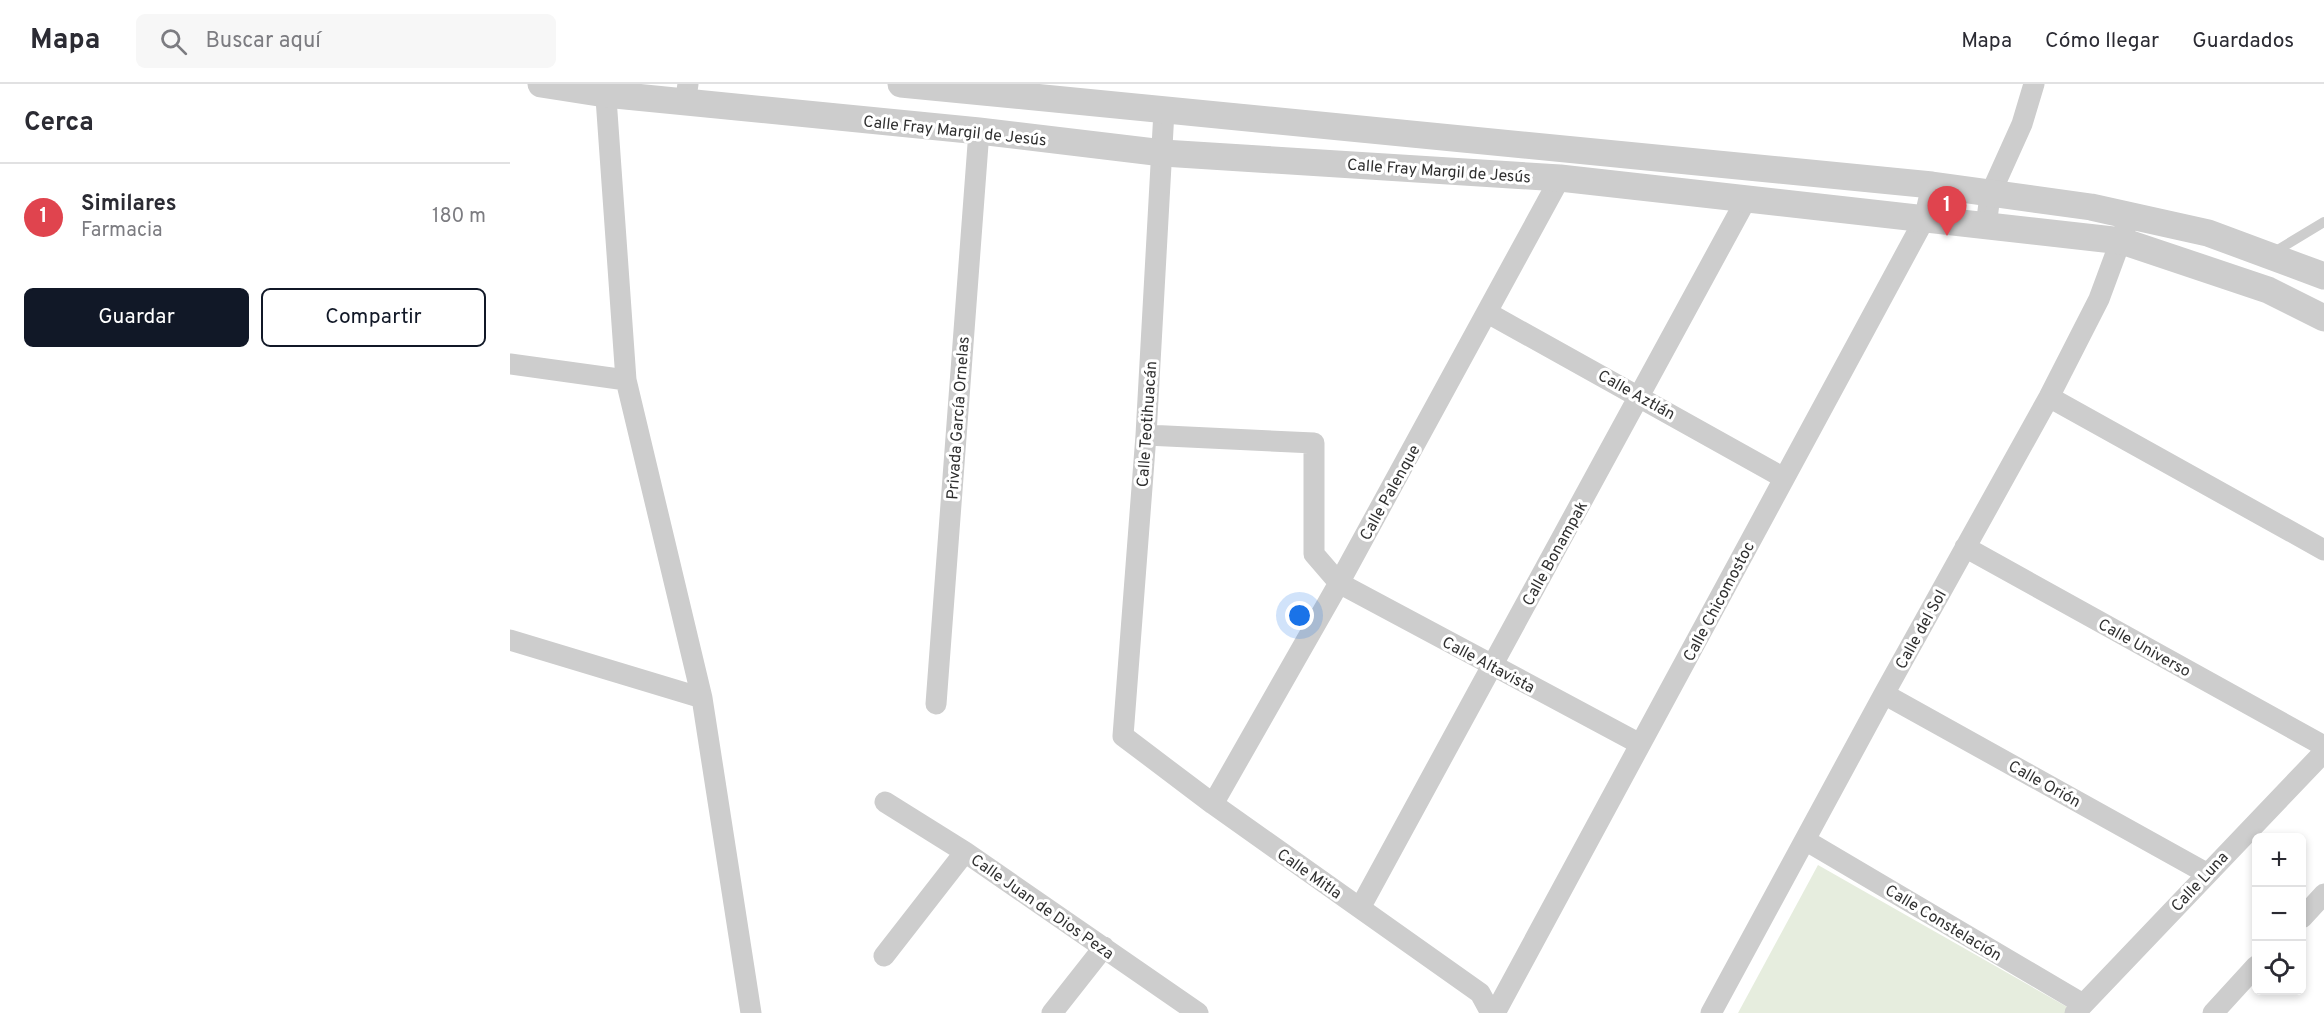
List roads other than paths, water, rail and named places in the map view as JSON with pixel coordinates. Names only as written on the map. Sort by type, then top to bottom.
[{"type":"street","name":"Calle Fray Margil de Jesús","points":[[541,84],[686,93],[1163,153],[1560,178],[1986,227],[2208,233],[2324,276]]},
{"type":"street","name":"Calle Fray Margil de Jesús","points":[[901,84],[1932,186],[2091,207],[2126,229],[2268,290],[2324,318]]},
{"type":"street","points":[[1986,227],[1990,195],[2022,124],[2034,84]]},
{"type":"street","points":[[605,89],[626,380],[702,698],[751,1013]]},
{"type":"street","name":"Calle Teotihuacán","points":[[1123,736],[1146,435],[1164,111]]},
{"type":"street","name":"Privada García Ornelas","points":[[936,704],[979,131]]},
{"type":"street","name":"Calle Palenque","points":[[1213,804],[1339,583],[1560,178]]},
{"type":"street","name":"Calle Chicomostoc","points":[[1496,1013],[1924,220],[1932,186]]},
{"type":"street","name":"Calle Bonampak","points":[[1360,909],[1747,198]]},
{"type":"street","name":"Calle del Sol","points":[[1711,1013],[2049,397],[2099,299],[2126,229]]},
{"type":"street","name":"Calle Aztlán","points":[[1488,313],[1784,478]]},
{"type":"street","points":[[510,364],[626,380]]},
{"type":"street","points":[[2049,397],[2324,550]]},
{"type":"street","name":"Calle Altavista","points":[[1146,435],[1314,443],[1314,555],[1339,583],[1640,744]]},
{"type":"street","name":"Calle Universo","points":[[1965,547],[2324,746]]},
{"type":"street","points":[[510,640],[702,698]]},
{"type":"street","name":"Calle Orión","points":[[1884,694],[2206,873]]},
{"type":"street","name":"Calle Mitla","points":[[1123,736],[1213,804],[1480,993],[1491,1013]]},
{"type":"street","name":"Calle Luna","points":[[2079,1009],[2206,873],[2324,752]]},
{"type":"street","name":"Calle Juan de Dios Peza","points":[[885,802],[965,852],[1198,1013]]},
{"type":"street","name":"Calle Constelación","points":[[1805,840],[2079,1009]]},
{"type":"street","points":[[884,956],[965,852]]},
{"type":"street","points":[[2306,913],[2324,894]]},
{"type":"street","points":[[1052,1013],[1104,947]]},
{"type":"street","points":[[2213,1013],[2252,970]]},
{"type":"lane","points":[[2268,255],[2324,222]]},
{"type":"place","name":"Similares","points":[[1947,236]]}]
